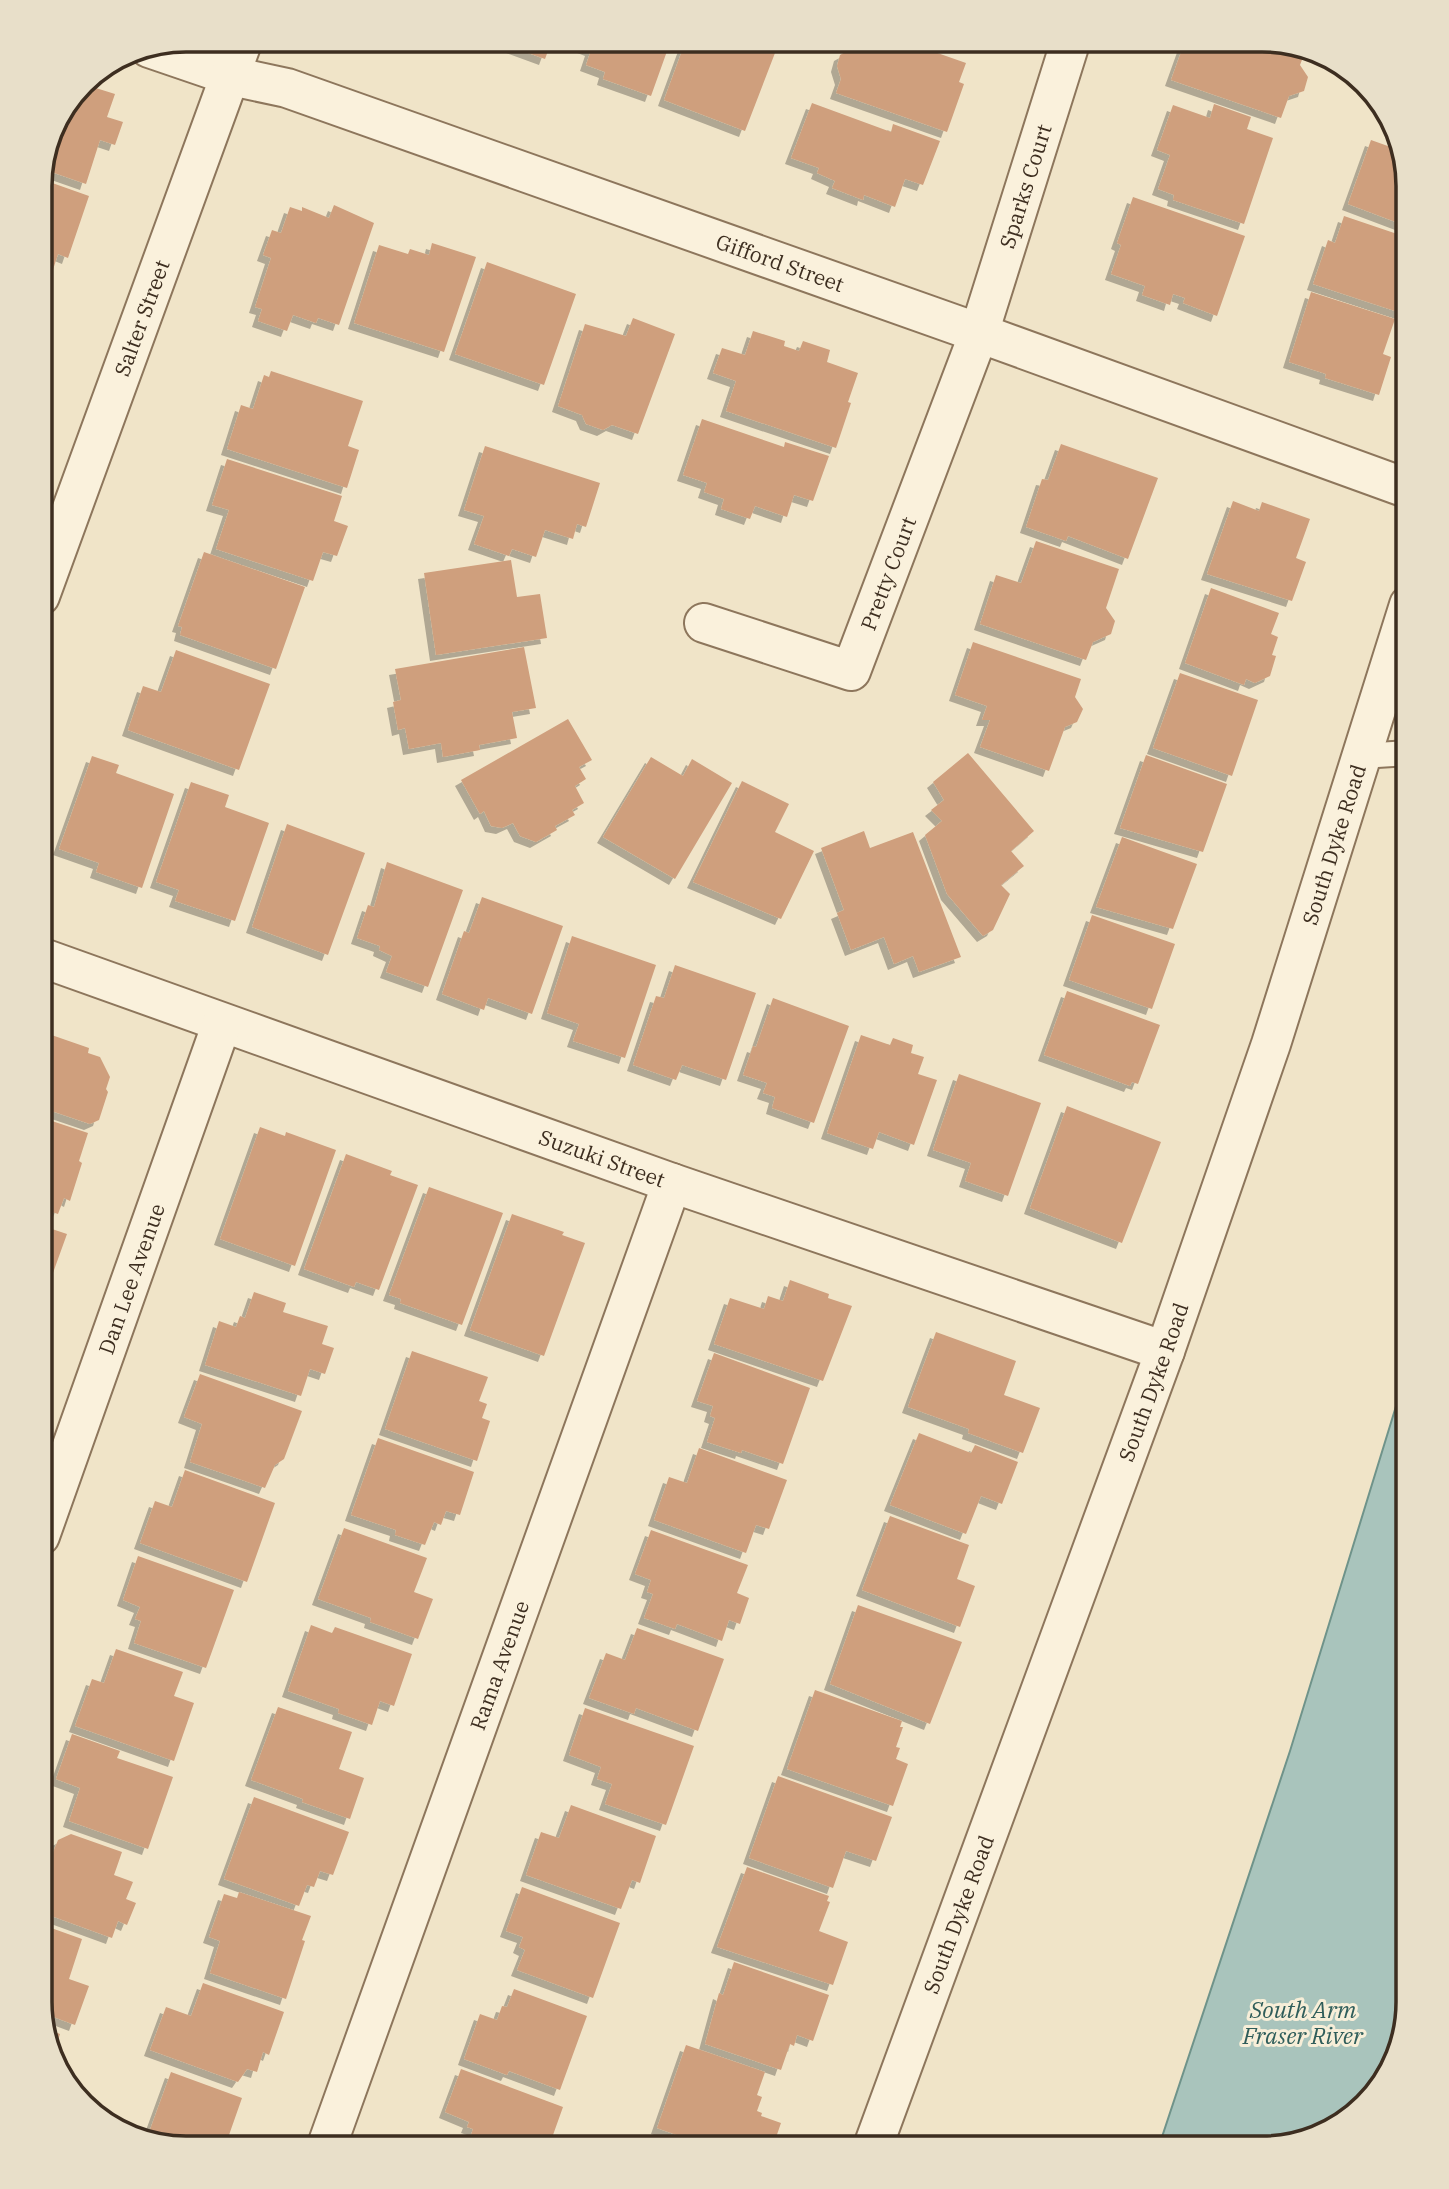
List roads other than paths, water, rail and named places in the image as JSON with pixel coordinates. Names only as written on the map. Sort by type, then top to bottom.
[{"type":"street","name":"Salter Street","points":[[53,561],[239,52]]},
{"type":"street","name":"Sparks Court","points":[[979,333],[1067,53]]},
{"type":"street","name":"Gifford Street","points":[[167,54],[231,76],[288,88],[1396,484]]},
{"type":"street","name":"Pretty Court","points":[[704,623],[851,671],[979,333]]},
{"type":"street","name":"South Dyke Road","points":[[877,2136],[1165,1352],[1271,1044],[1396,646]]},
{"type":"street","name":"Suzuki Street","points":[[53,962],[672,1183],[1165,1352]]},
{"type":"street","name":"Dan Lee Avenue","points":[[52,1501],[222,1023]]},
{"type":"street","name":"Rama Avenue","points":[[330,2136],[672,1183]]},
{"type":"lane","points":[[1361,757],[1396,754]]},
{"type":"water","name":"South Arm Fraser River","points":[[1396,1406],[1396,2002],[1392,2037],[1369,2084],[1344,2109],[1314,2126],[1280,2135],[1162,2136],[1290,1751]]}]
